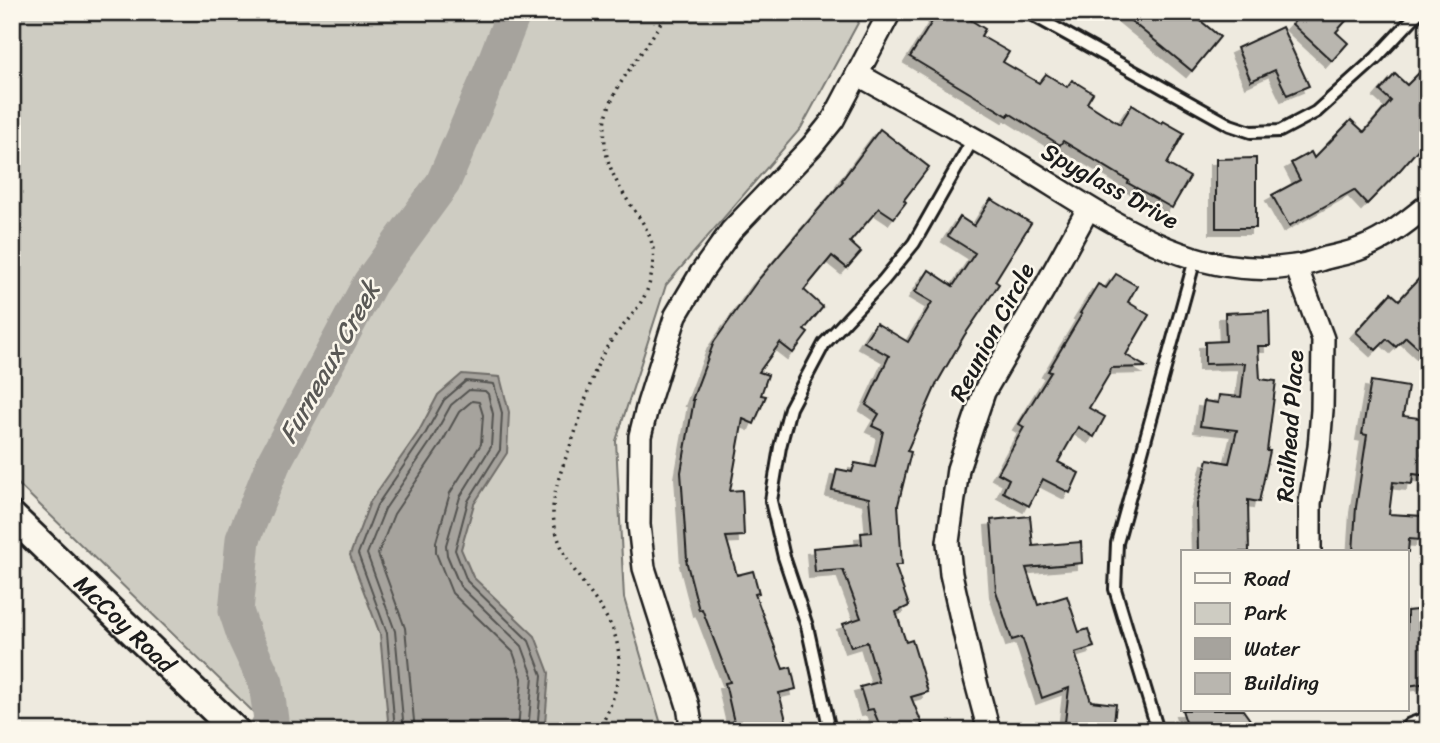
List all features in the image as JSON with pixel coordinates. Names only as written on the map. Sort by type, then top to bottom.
[{"type":"street","points":[[692,731],[688,706],[644,568],[639,525],[640,436],[648,404],[676,316],[701,273],[731,231],[832,120],[890,12]]},
{"type":"street","name":"Spyglass Drive","points":[[857,74],[1023,167],[1126,230],[1168,250],[1195,259],[1258,269],[1296,266],[1362,248],[1391,233],[1428,205]]},
{"type":"street","name":"Reunion Circle","points":[[989,731],[951,574],[948,542],[958,469],[984,392],[1045,289],[1088,209]]},
{"type":"street","name":"Railhead Place","points":[[1296,266],[1323,340],[1322,410],[1310,503],[1310,550]]},
{"type":"street","name":"McCoy Road","points":[[12,516],[236,731]]},
{"type":"street","points":[[1414,731],[1428,726]]},
{"type":"lane","points":[[1027,12],[1230,125],[1251,132],[1280,131],[1316,112],[1376,58],[1419,12]]},
{"type":"lane","points":[[830,731],[807,626],[784,558],[771,501],[790,408],[824,344],[883,281],[914,243],[973,139]]},
{"type":"lane","points":[[1158,731],[1115,589],[1117,543],[1195,259]]},
{"type":"path","points":[[598,731],[609,711],[617,687],[620,667],[618,643],[609,621],[568,562],[557,536],[553,512],[558,483],[596,371],[607,348],[639,305],[650,284],[652,244],[610,168],[604,142],[607,116],[616,93],[666,12]]},
{"type":"green space","points":[[12,12],[864,12],[801,128],[666,285],[616,441],[624,598],[663,731],[273,731],[12,478]]},
{"type":"water","points":[[462,374],[500,377],[509,412],[507,453],[474,504],[461,549],[473,577],[535,636],[549,673],[543,731],[389,731],[380,634],[350,555],[370,502],[418,433],[438,395]]},
{"type":"building","points":[[938,12],[958,12],[985,29],[981,36],[1009,52],[1003,62],[1039,83],[1046,74],[1067,87],[1072,80],[1093,93],[1087,103],[1120,124],[1132,105],[1162,124],[1163,121],[1184,133],[1167,164],[1190,177],[1172,208],[1063,141],[1060,145],[910,57]]},
{"type":"building","points":[[1120,12],[1190,12],[1220,37],[1192,71]]},
{"type":"building","points":[[1303,12],[1354,12],[1336,32],[1348,43],[1332,61],[1292,24]]},
{"type":"building","points":[[1282,27],[1309,86],[1287,95],[1275,70],[1251,81],[1237,48]]},
{"type":"building","points":[[1428,64],[1428,138],[1367,204],[1354,190],[1289,226],[1272,195],[1300,180],[1291,163],[1311,152],[1314,158],[1351,120],[1364,132],[1391,101],[1380,91],[1395,74],[1407,85]]},
{"type":"building","points":[[880,129],[929,167],[894,218],[879,208],[850,242],[861,252],[847,268],[832,256],[804,290],[823,307],[804,330],[808,333],[793,353],[780,343],[759,372],[768,375],[761,395],[766,396],[754,424],[743,419],[730,491],[742,490],[744,536],[726,537],[737,575],[753,571],[759,593],[755,594],[783,669],[791,667],[796,689],[779,693],[786,720],[736,731],[725,683],[730,682],[702,609],[699,610],[686,560],[681,472],[692,400],[714,342],[758,280],[843,181]]},
{"type":"building","points":[[1256,158],[1256,228],[1216,228],[1216,159]]},
{"type":"building","points":[[991,199],[1031,223],[995,281],[999,284],[937,383],[907,451],[911,452],[898,505],[902,565],[895,565],[909,606],[896,612],[906,642],[912,640],[928,692],[911,697],[925,731],[882,731],[873,709],[867,710],[860,687],[879,682],[867,642],[851,647],[843,624],[861,618],[843,570],[815,572],[813,548],[862,544],[861,533],[872,532],[869,498],[832,490],[837,469],[852,472],[855,463],[875,467],[883,431],[872,426],[879,414],[866,405],[889,356],[864,342],[876,323],[908,342],[932,302],[915,292],[929,270],[953,286],[975,253],[948,236],[960,217],[974,226]]},
{"type":"building","points":[[1428,269],[1428,357],[1406,337],[1396,347],[1387,339],[1376,350],[1356,332],[1391,293],[1399,300]]},
{"type":"building","points":[[1116,274],[1137,286],[1128,302],[1149,315],[1126,355],[1146,367],[1111,368],[1089,408],[1105,417],[1094,437],[1078,427],[1058,462],[1079,473],[1070,493],[1043,479],[1029,506],[1003,492],[1009,479],[998,473],[1024,427],[1019,424],[1051,372],[1048,371],[1082,314],[1080,313],[1098,284],[1106,288]]},
{"type":"building","points":[[1269,311],[1270,346],[1258,346],[1260,379],[1276,381],[1267,451],[1270,451],[1259,502],[1248,500],[1249,550],[1198,550],[1197,504],[1208,459],[1229,463],[1237,430],[1200,426],[1204,401],[1218,403],[1219,395],[1241,397],[1245,363],[1205,364],[1205,342],[1226,341],[1225,313]]},
{"type":"building","points":[[1371,381],[1408,387],[1403,416],[1427,419],[1422,454],[1428,455],[1428,476],[1413,474],[1412,484],[1393,482],[1389,514],[1423,516],[1421,540],[1409,539],[1408,552],[1353,550],[1356,507],[1367,435],[1362,434]]},
{"type":"building","points":[[1030,516],[1033,546],[1081,542],[1082,563],[1026,568],[1038,605],[1067,596],[1079,632],[1088,629],[1094,647],[1075,653],[1091,701],[1116,704],[1113,731],[1064,731],[1069,688],[1042,698],[1022,637],[1012,640],[996,591],[991,520]]},
{"type":"building","points":[[1426,609],[1428,683],[1408,686],[1408,611]]},
{"type":"building","points":[[1183,712],[1244,712],[1258,731],[1189,731]]},
{"type":"waterway","name":"Furneaux Creek","points":[[266,731],[271,720],[266,683],[236,611],[243,539],[273,464],[370,283],[443,183],[514,12]]}]
